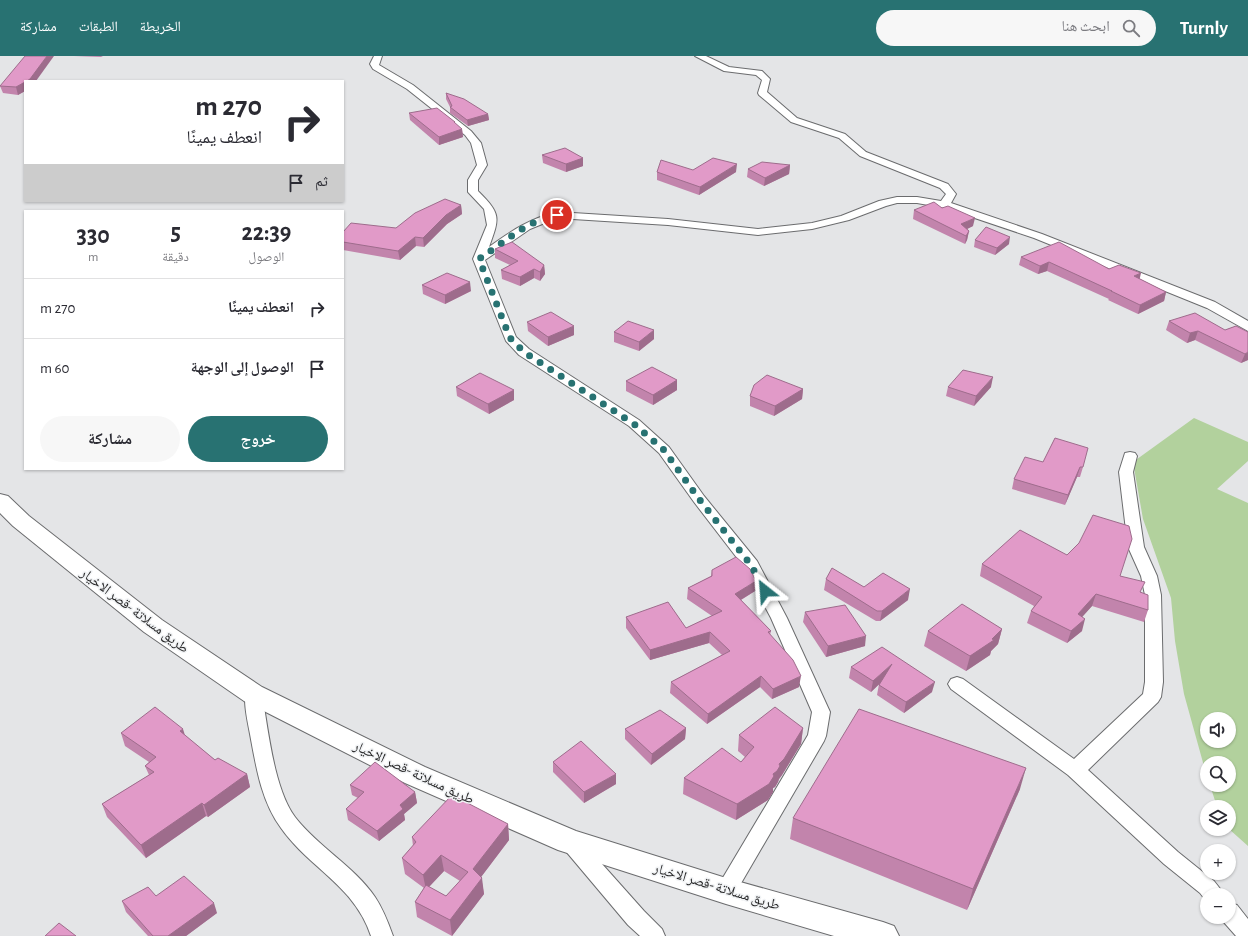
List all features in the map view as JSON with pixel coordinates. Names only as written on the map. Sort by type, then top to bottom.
[{"type":"main road","name":"طريق مسلاتة -قصر الاخيار","points":[[0,502],[21,521],[153,626],[253,694],[415,775],[569,841],[726,890],[883,936]]},
{"type":"street","points":[[378,56],[374,64],[376,67],[418,93],[468,133],[476,143],[482,165],[473,180],[473,192],[489,208],[492,225],[479,259],[510,338],[524,352],[634,424],[664,450],[699,499],[751,565],[779,618],[821,712],[817,736],[726,890]]},
{"type":"street","points":[[699,56],[727,69],[759,74],[766,79],[762,93],[794,120],[842,136],[863,154],[944,186],[951,194],[946,202],[947,205]]},
{"type":"street","points":[[479,259],[533,222],[544,217],[557,215],[668,222],[758,232],[812,226],[845,218],[883,203],[913,199],[947,205],[1038,236],[1204,303],[1234,317],[1248,327]]},
{"type":"street","points":[[1074,770],[1152,697],[1154,682],[1153,595],[1149,576],[1136,547],[1126,472],[1130,456]]},
{"type":"street","points":[[957,684],[1074,770],[1171,858],[1208,888]]},
{"type":"street","points":[[253,694],[275,799],[287,822],[309,846],[351,883],[380,924],[382,936]]},
{"type":"street","points":[[569,841],[636,918],[654,936]]},
{"type":"street","points":[[1236,920],[1248,935]]},
{"type":"green space","points":[[1194,418],[1248,442],[1248,461],[1217,489],[1248,503],[1248,846],[1236,835],[1236,800],[1215,800],[1212,792],[1236,792],[1236,756],[1201,756],[1184,694],[1175,641],[1171,598],[1143,519],[1133,462]]},
{"type":"building","points":[[25,56],[47,56],[28,80],[24,80],[24,83],[16,87],[0,86]]},
{"type":"building","points":[[446,93],[464,99],[488,114],[467,120],[450,107],[452,106]]},
{"type":"building","points":[[437,108],[462,129],[439,137],[409,113]]},
{"type":"building","points":[[565,148],[583,158],[566,164],[542,155]]},
{"type":"building","points":[[713,158],[737,164],[700,187],[657,172],[661,160],[693,170]]},
{"type":"building","points":[[762,162],[790,165],[765,178],[748,169]]},
{"type":"building","points":[[445,199],[461,205],[446,215],[423,238],[415,237],[398,251],[344,242],[344,231],[351,223],[396,228],[415,213]]},
{"type":"building","points":[[934,202],[942,208],[948,206],[975,218],[961,224],[969,231],[966,236],[914,210]]},
{"type":"building","points":[[986,227],[1010,237],[997,248],[975,240]]},
{"type":"building","points":[[512,242],[544,265],[540,272],[534,269],[520,277],[501,270],[518,261],[495,249]]},
{"type":"building","points":[[1059,242],[1109,269],[1119,265],[1141,273],[1134,276],[1166,292],[1140,305],[1049,262],[1040,266],[1021,257]]},
{"type":"building","points":[[447,273],[470,282],[445,295],[422,285]]},
{"type":"building","points":[[551,312],[574,326],[548,337],[527,322]]},
{"type":"building","points":[[1195,313],[1225,330],[1236,326],[1248,332],[1248,352],[1245,354],[1198,331],[1190,333],[1169,321]]},
{"type":"building","points":[[628,321],[654,330],[639,342],[614,332]]},
{"type":"building","points":[[652,367],[677,380],[653,395],[626,381]]},
{"type":"building","points":[[963,370],[993,377],[976,396],[948,387]]},
{"type":"building","points":[[480,373],[514,390],[488,404],[456,387]]},
{"type":"building","points":[[767,375],[803,389],[775,406],[750,396],[754,385]]},
{"type":"building","points":[[1055,438],[1088,448],[1083,467],[1080,467],[1068,495],[1014,479],[1025,457],[1043,462]]},
{"type":"building","points":[[1093,515],[1129,526],[1132,539],[1120,576],[1145,582],[1140,592],[1148,595],[1148,610],[1096,594],[1078,614],[1085,619],[1071,631],[1031,611],[1042,597],[982,564],[1020,530],[1067,555],[1079,543]]},
{"type":"building","points":[[736,557],[750,569],[756,581],[735,594],[771,631],[768,632],[793,660],[801,676],[773,689],[761,676],[708,714],[671,682],[730,651],[710,632],[650,650],[626,617],[668,602],[686,628],[722,611],[688,588],[712,576],[712,570]]},
{"type":"building","points":[[832,568],[864,587],[883,573],[910,589],[882,611],[877,611],[826,579]]},
{"type":"building","points":[[962,604],[1002,629],[992,639],[994,640],[970,656],[928,631]]},
{"type":"building","points":[[845,605],[866,636],[828,646],[805,612]]},
{"type":"building","points":[[882,647],[935,682],[906,702],[879,685],[892,664],[873,681],[851,667]]},
{"type":"building","points":[[155,707],[183,729],[180,731],[215,760],[218,758],[247,774],[204,805],[202,803],[141,845],[102,804],[154,772],[145,766],[156,757],[121,733]]},
{"type":"building","points":[[775,707],[803,728],[784,759],[779,764],[780,766],[773,774],[774,776],[769,784],[737,804],[684,778],[722,748],[741,762],[754,747],[739,735]]},
{"type":"building","points":[[859,709],[1026,768],[973,889],[793,818]]},
{"type":"building","points":[[660,710],[686,728],[652,754],[625,729]]},
{"type":"building","points":[[581,741],[616,774],[584,792],[553,762]]},
{"type":"building","points":[[375,762],[415,792],[400,805],[403,809],[377,831],[346,809],[364,792],[350,785]]},
{"type":"building","points":[[452,795],[508,824],[473,869],[482,878],[450,920],[415,902],[426,885],[446,896],[468,872],[441,855],[423,875],[402,858],[416,842],[412,837]]},
{"type":"building","points":[[184,876],[214,903],[168,936],[153,936],[122,901],[148,887],[156,896]]},
{"type":"building","points":[[59,923],[76,936],[45,936]]},
{"type":"route","points":[[557,215],[544,217],[533,222],[479,259],[510,338],[524,352],[634,424],[664,450],[699,499],[751,565],[765,591]]}]
